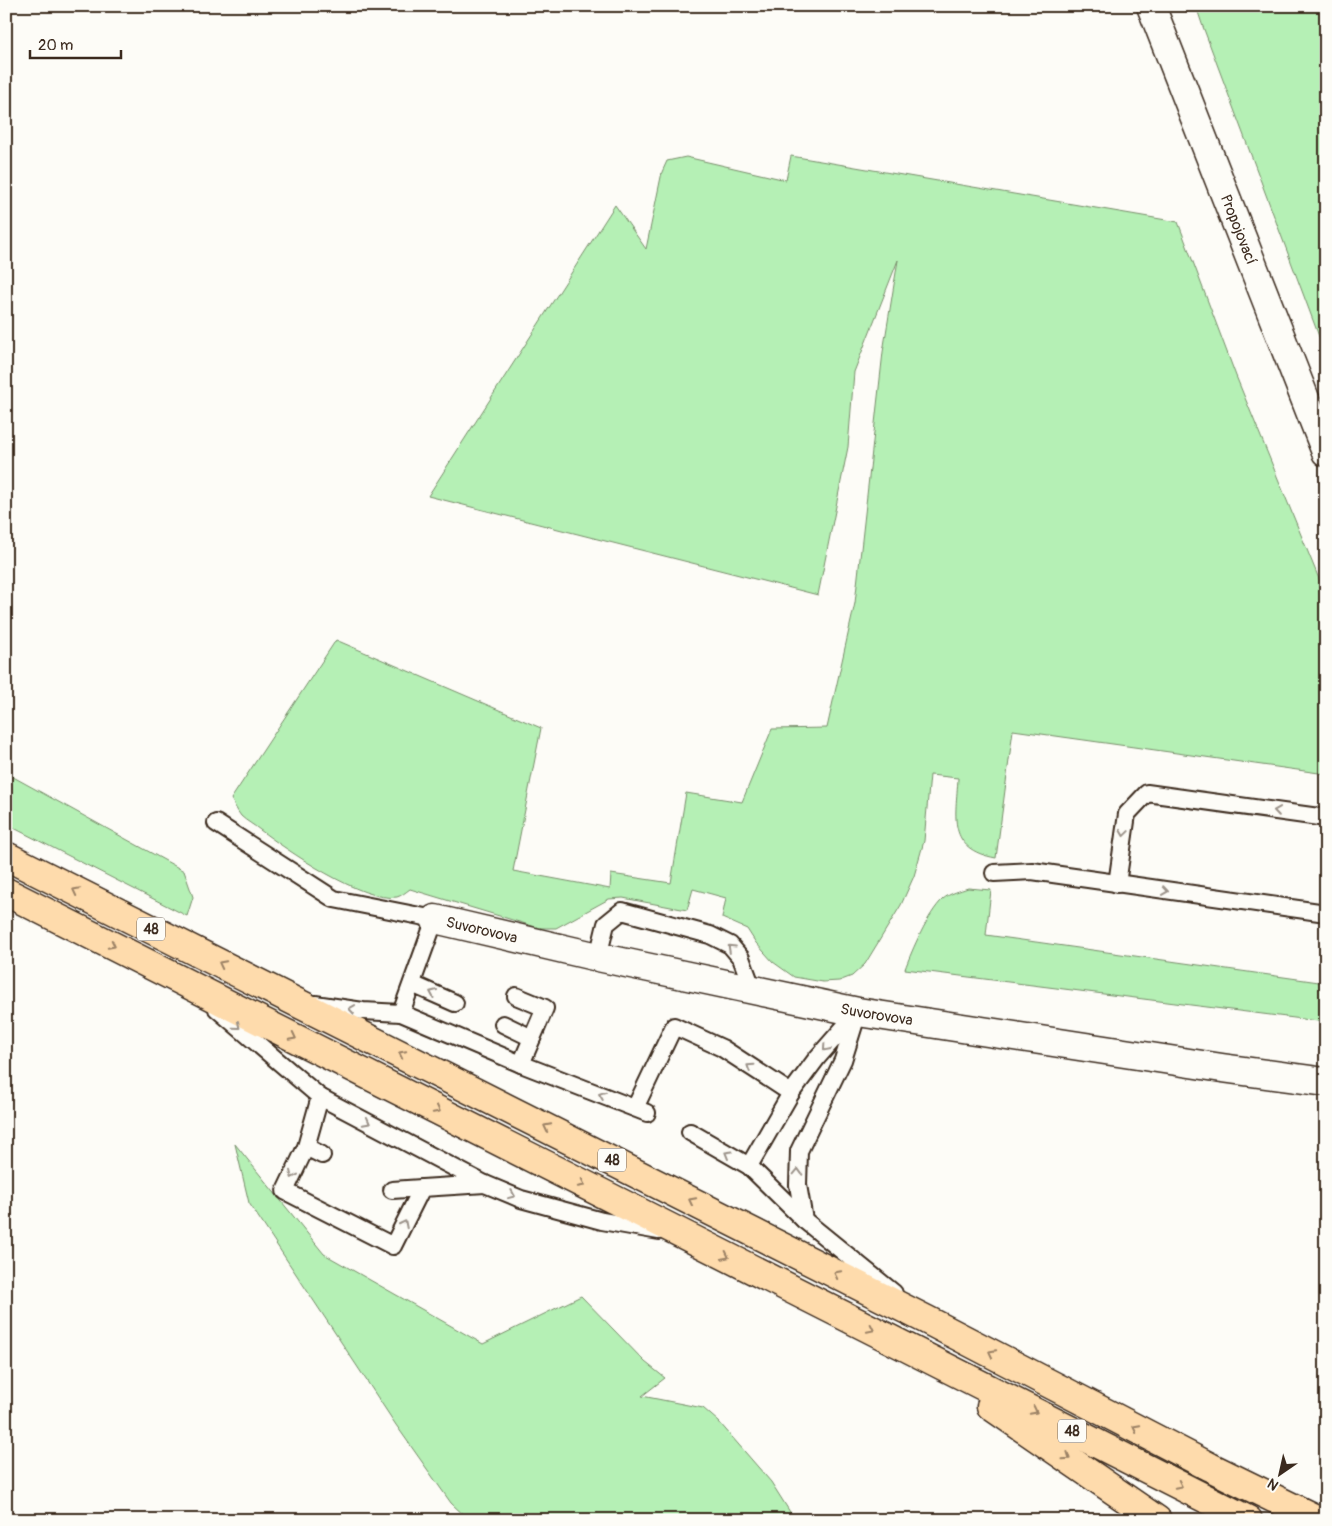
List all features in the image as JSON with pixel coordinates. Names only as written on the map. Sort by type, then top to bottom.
[{"type":"highway","name":"48","points":[[6,856],[297,1001],[927,1320],[1210,1467],[1318,1520]]},
{"type":"highway","name":"48","points":[[6,892],[1248,1520]]},
{"type":"highway","points":[[897,1342],[1157,1520]]},
{"type":"highway","points":[[1210,1467],[1326,1513]]},
{"type":"street","name":"Propojovací","points":[[1151,6],[1326,452]]},
{"type":"street","name":"Suvorovova","points":[[435,920],[858,1012],[1222,1068],[1326,1082]]},
{"type":"lane","points":[[1117,884],[1127,814],[1147,793],[1326,818]]},
{"type":"lane","points":[[216,823],[334,899],[435,920],[401,1013]]},
{"type":"lane","points":[[994,874],[1032,872],[1326,914]]},
{"type":"lane","points":[[598,956],[606,924],[622,911],[710,935],[730,945],[741,958],[753,990]]},
{"type":"lane","points":[[187,983],[320,1097],[485,1184],[521,1199],[602,1221],[682,1235]]},
{"type":"lane","points":[[412,984],[455,1003]]},
{"type":"lane","points":[[516,996],[545,1008],[521,1064]]},
{"type":"lane","points":[[297,1001],[401,1013],[521,1064],[641,1110],[674,1026],[722,1048],[791,1093]]},
{"type":"lane","points":[[749,1166],[791,1093],[817,1058],[858,1012]]},
{"type":"lane","points":[[804,1220],[798,1185],[799,1151],[843,1060],[858,1012]]},
{"type":"lane","points":[[503,1024],[532,1038]]},
{"type":"lane","points":[[320,1097],[306,1147],[285,1191],[393,1246],[422,1188]]},
{"type":"lane","points":[[690,1132],[749,1166],[804,1220],[927,1320]]},
{"type":"lane","points":[[306,1147],[322,1155]]},
{"type":"lane","points":[[392,1190],[485,1184]]},
{"type":"green space","points":[[1196,6],[1326,6],[1326,355],[1202,24]]},
{"type":"green space","points":[[791,156],[1178,222],[1236,376],[1326,596],[1326,774],[1013,730],[996,858],[980,854],[961,839],[957,829],[956,818],[958,778],[930,775],[924,841],[914,876],[901,905],[865,964],[852,976],[839,981],[823,982],[794,977],[773,962],[756,943],[747,929],[722,918],[726,898],[693,889],[687,910],[623,898],[609,899],[556,928],[539,928],[410,889],[397,897],[382,897],[365,892],[306,862],[243,818],[231,799],[336,640],[541,728],[513,871],[610,889],[611,874],[671,883],[686,793],[742,802],[772,729],[827,728],[855,603],[883,352],[898,260],[854,372],[848,447],[818,595],[428,496],[615,205],[646,249],[662,172],[667,161],[686,157],[786,180]]},
{"type":"green space","points":[[6,773],[184,871],[193,897],[187,916],[6,824]]},
{"type":"green space","points":[[968,888],[991,890],[986,935],[1326,983],[1326,1022],[905,969],[921,932],[937,905],[949,895]]},
{"type":"green space","points":[[235,1144],[324,1254],[483,1344],[581,1296],[645,1362],[665,1378],[642,1396],[703,1408],[719,1422],[771,1482],[795,1520],[469,1520],[451,1503],[396,1425],[249,1203]]}]
